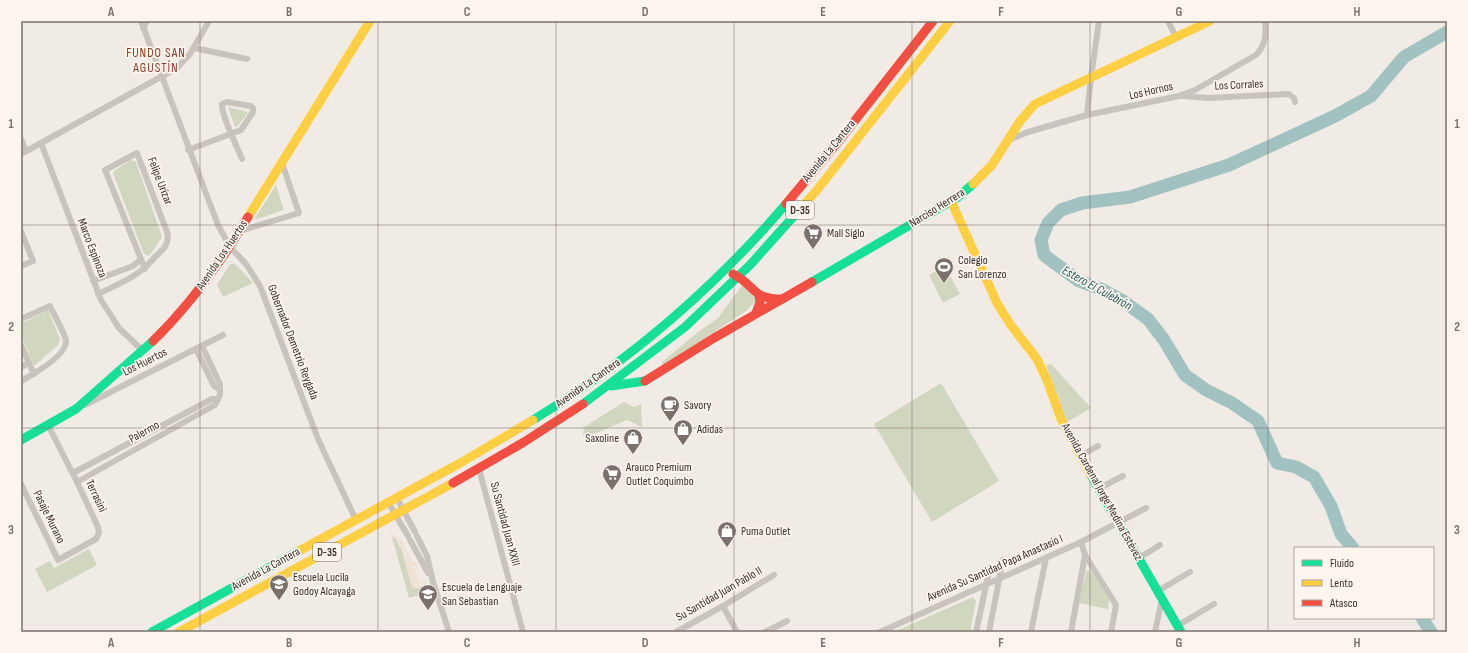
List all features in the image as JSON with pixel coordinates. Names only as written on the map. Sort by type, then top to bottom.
[{"type":"main road","name":"Avenida Los Huertos","points":[[21,440],[76,409],[166,328],[190,302],[230,247],[370,21]]},
{"type":"main road","name":"Avenida La Cantera","points":[[152,632],[393,500],[542,414],[573,395],[624,358],[673,319],[725,270],[803,184],[933,21]]},
{"type":"main road","name":"Avenida La Cantera","points":[[179,632],[478,469],[546,428],[606,387],[685,327],[739,276],[779,234],[817,190],[950,21]]},
{"type":"main road","name":"Narciso Herrera","points":[[645,381],[756,313],[951,201],[968,189],[987,172],[1009,140],[1021,118],[1035,104],[1210,21]]},
{"type":"main road","name":"Avenida Cardenal Jorge Medina Estévez","points":[[951,201],[997,303],[1010,324],[1037,359],[1047,380],[1061,419],[1080,456],[1179,629]]},
{"type":"main road","points":[[725,270],[739,276],[759,296],[782,299]]},
{"type":"main road","points":[[756,313],[760,302],[759,296]]},
{"type":"main road","points":[[624,358],[628,371],[637,380],[645,381]]},
{"type":"main road","points":[[606,387],[645,381]]},
{"type":"street","name":"Gobernador Demetrio Reygada","points":[[141,21],[188,150],[218,225],[230,247],[246,264],[260,286],[318,439],[356,520]]},
{"type":"street","points":[[143,28],[148,21]]},
{"type":"street","points":[[21,139],[24,152],[182,64],[194,48],[209,21]]},
{"type":"street","points":[[1087,116],[1091,77],[1100,21]]},
{"type":"street","points":[[1168,21],[1176,37]]},
{"type":"street","name":"Los Hornos","points":[[1009,140],[1028,132],[1087,116],[1179,96],[1195,90],[1256,55],[1262,48],[1265,39],[1264,21]]},
{"type":"street","points":[[194,48],[247,59]]},
{"type":"street","name":"Los Corrales","points":[[1179,96],[1208,98],[1289,94],[1294,98],[1295,102]]},
{"type":"street","points":[[188,150],[231,134],[241,130],[253,112],[253,109],[249,106],[227,102],[223,103],[221,107],[231,134],[242,159]]},
{"type":"street","name":"Marco Espinoza","points":[[41,143],[98,294],[106,310],[116,324],[126,336],[142,350]]},
{"type":"street","name":"Felipe Urízar","points":[[98,294],[145,269],[166,246],[168,236],[137,153],[105,170],[140,260],[145,269]]},
{"type":"street","points":[[238,232],[299,213],[282,163]]},
{"type":"street","points":[[21,231],[34,261],[21,266]]},
{"type":"street","points":[[93,281],[133,266],[140,260]]},
{"type":"street","points":[[21,319],[50,306],[66,340],[65,346],[60,353],[34,374],[21,381]]},
{"type":"street","name":"Los Huertos","points":[[76,409],[223,335]]},
{"type":"street","points":[[21,345],[34,374]]},
{"type":"street","points":[[202,346],[220,384],[220,395],[218,398]]},
{"type":"street","points":[[196,349],[214,386],[219,389]]},
{"type":"street","points":[[21,367],[29,363]]},
{"type":"street","name":"Palermo","points":[[73,472],[212,399],[218,398]]},
{"type":"street","name":"Palermo","points":[[77,482],[215,405],[218,398]]},
{"type":"street","name":"Terrasini","points":[[48,425],[73,472],[98,527],[99,533],[94,541],[58,560]]},
{"type":"street","points":[[1080,456],[1098,446]]},
{"type":"street","name":"Su Santidad Juan XXIII","points":[[478,469],[523,632]]},
{"type":"street","points":[[1098,489],[1123,476]]},
{"type":"street","name":"Pasaje Murano","points":[[21,484],[58,560]]},
{"type":"street","points":[[393,500],[409,538],[433,582]]},
{"type":"street","points":[[393,500],[399,513],[416,534],[427,556],[433,582],[449,632]]},
{"type":"street","name":"Avenida Su Santidad Papa Anastasio I","points":[[880,632],[986,586],[1081,542],[1146,508]]},
{"type":"street","points":[[1081,542],[1085,555],[1116,605],[1111,632]]},
{"type":"street","points":[[1139,558],[1160,544]]},
{"type":"street","points":[[1071,632],[1085,555]]},
{"type":"street","points":[[1031,632],[1046,558]]},
{"type":"street","points":[[989,632],[1003,560]]},
{"type":"street","points":[[976,632],[990,567]]},
{"type":"street","points":[[1155,632],[1160,595],[1190,572]]},
{"type":"street","name":"Su Santidad Juan Pablo II","points":[[676,632],[774,575]]},
{"type":"street","points":[[1179,629],[1214,604]]},
{"type":"street","points":[[723,606],[737,632]]},
{"type":"street","points":[[765,632],[787,621]]},
{"type":"green space","points":[[228,107],[248,112],[238,126],[235,127]]},
{"type":"green space","points":[[131,160],[136,162],[162,237],[149,256],[144,254],[113,173]]},
{"type":"green space","points":[[276,185],[284,210],[254,220]]},
{"type":"green space","points":[[230,264],[235,264],[253,283],[223,297],[217,285]]},
{"type":"green space","name":"Colegio San Lorenzo","points":[[945,266],[960,294],[943,303],[929,275]]},
{"type":"green space","points":[[743,284],[757,300],[746,311],[663,366],[662,362],[718,318]]},
{"type":"green space","points":[[48,310],[60,339],[58,345],[34,366],[21,335],[21,324]]},
{"type":"green space","points":[[1051,364],[1091,408],[1067,422],[1046,365]]},
{"type":"green space","points":[[941,383],[999,481],[932,522],[874,424]]},
{"type":"green space","points":[[624,402],[634,407],[641,404],[642,427],[627,420],[587,437],[583,435],[584,427]]},
{"type":"green space","points":[[392,537],[394,537],[401,548],[415,588],[427,587],[429,592],[409,598]]},
{"type":"green space","points":[[89,549],[97,565],[47,592],[35,569],[50,561],[54,568]]},
{"type":"green space","points":[[1086,571],[1091,571],[1109,599],[1108,609],[1079,603]]},
{"type":"green space","points":[[973,597],[976,601],[970,632],[894,632]]},
{"type":"shaded area","points":[[390,532],[401,539],[406,545],[404,545],[412,562],[415,562],[418,567],[414,566],[420,582],[426,581],[427,587],[412,587],[401,548],[394,537],[391,537]]},
{"type":"waterway","name":"Estero El Culebrón","points":[[1352,547],[1341,534],[1331,506],[1314,477],[1296,467],[1277,463],[1258,421],[1232,403],[1206,390],[1185,375],[1164,340],[1148,319],[1123,301],[1101,289],[1079,281],[1044,255],[1041,240],[1048,223],[1061,210],[1082,203],[1130,197],[1229,165],[1335,116],[1371,96],[1404,57],[1447,32]]},
{"type":"waterway","name":"Estero El Culebrón","points":[[1423,619],[1431,632]]},
{"type":"traffic: fast","points":[[812,282],[958,197],[973,184]]},
{"type":"traffic: fast","points":[[533,420],[602,374],[668,322],[729,265],[786,204]]},
{"type":"traffic: fast","points":[[583,404],[685,327],[750,265],[802,207]]},
{"type":"traffic: fast","points":[[21,440],[76,409],[153,341]]},
{"type":"traffic: fast","points":[[611,386],[645,381]]},
{"type":"traffic: fast","points":[[1091,475],[1181,632]]},
{"type":"traffic: fast","points":[[152,632],[299,551]]},
{"type":"traffic: slow","points":[[248,217],[370,21]]},
{"type":"traffic: slow","points":[[802,207],[950,21]]},
{"type":"traffic: slow","points":[[973,184],[992,165],[1020,121],[1035,104],[1210,21]]},
{"type":"traffic: slow","points":[[951,201],[997,303],[1010,324],[1037,359],[1047,380],[1061,419],[1091,475]]},
{"type":"traffic: slow","points":[[299,551],[462,462],[533,420]]},
{"type":"traffic: slow","points":[[179,632],[453,483]]},
{"type":"traffic: jam","points":[[786,204],[842,137],[933,21]]},
{"type":"traffic: jam","points":[[153,341],[167,327],[205,282],[248,217]]},
{"type":"traffic: jam","points":[[733,274],[740,278],[758,294],[764,297],[782,299]]},
{"type":"traffic: jam","points":[[645,381],[714,338],[812,282]]},
{"type":"traffic: jam","points":[[756,313],[760,302],[759,296]]},
{"type":"traffic: jam","points":[[453,483],[524,442],[583,404]]},
{"type":"place","name":"Mall Siglo","points":[[813,250]]},
{"type":"place","name":"Colegio San Lorenzo","points":[[944,284]]},
{"type":"place","name":"Savory","points":[[670,422]]},
{"type":"place","name":"Adidas","points":[[683,446]]},
{"type":"place","name":"Saxoline","points":[[633,455]]},
{"type":"place","name":"Arauco Premium Outlet Coquimbo","points":[[612,491]]},
{"type":"place","name":"Puma Outlet","points":[[727,548]]},
{"type":"place","name":"Escuela Lucila Godoy Alcayaga","points":[[279,601]]},
{"type":"place","name":"Escuela de Lenguaje San Sebastian","points":[[428,611]]},
{"type":"district","name":"FUNDO SAN AGUSTÍN","points":[[156,60]]}]
